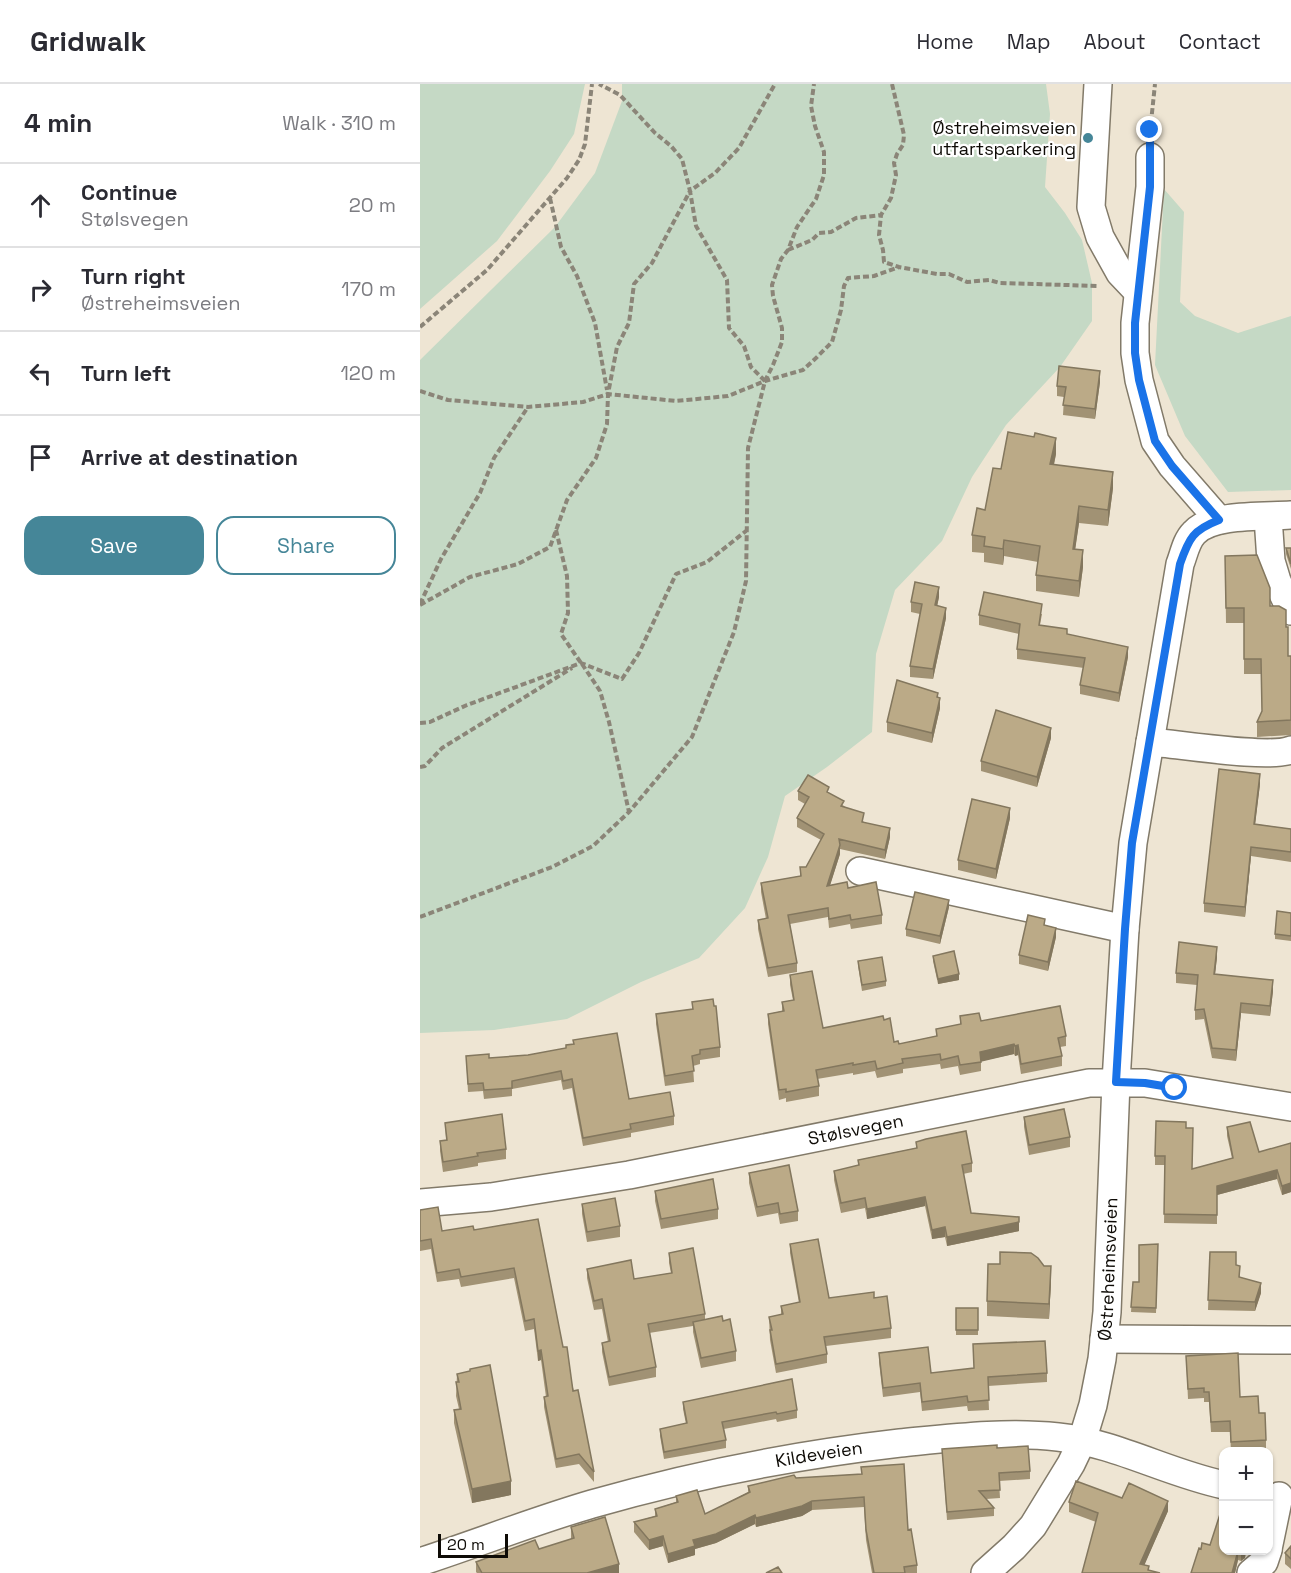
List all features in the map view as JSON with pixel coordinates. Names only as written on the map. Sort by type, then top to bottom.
[{"type":"street","points":[[1098,84],[1091,207],[1100,237],[1120,273],[1131,286]]},
{"type":"street","points":[[1150,157],[1150,187],[1131,286],[1135,353],[1144,402],[1155,441],[1172,466],[1219,520]]},
{"type":"street","points":[[1279,516],[1271,561],[1291,611]]},
{"type":"street","name":"Østreheimsveien","points":[[985,1573],[1033,1526],[1071,1464],[1082,1441],[1093,1405],[1107,1312],[1116,1082],[1132,843],[1180,564],[1193,534],[1203,526],[1219,520],[1279,516]]},
{"type":"street","points":[[1150,742],[1261,753],[1280,753],[1291,750]]},
{"type":"street","points":[[860,871],[1125,929]]},
{"type":"street","name":"Stølsvegen","points":[[420,1203],[491,1197],[551,1188],[905,1121],[1089,1083],[1145,1083],[1291,1107]]},
{"type":"street","points":[[1104,1339],[1291,1340]]},
{"type":"street","name":"Kildeveien","points":[[426,1565],[539,1520],[592,1504],[768,1462],[867,1447],[956,1438],[1033,1435],[1082,1441],[1125,1452],[1219,1484]]},
{"type":"street","points":[[1273,1528],[1280,1496]]},
{"type":"street","points":[[1251,1573],[1264,1562],[1266,1555]]},
{"type":"path","points":[[420,327],[487,270],[567,178],[579,160],[585,144],[592,84]]},
{"type":"path","points":[[599,84],[620,95],[655,134],[671,146],[682,159],[696,225],[727,280],[729,328],[744,346],[751,367],[765,381]]},
{"type":"path","points":[[420,605],[470,577],[518,564],[550,547],[567,500],[596,458],[607,424],[608,394],[617,347],[629,323],[634,284],[652,263],[690,191],[715,173],[739,148],[775,84]]},
{"type":"path","points":[[420,917],[552,867],[593,846],[629,812],[692,737],[734,632],[746,581],[748,448],[765,381],[774,365],[782,342],[782,328],[772,285],[781,259],[788,250],[797,227],[816,199],[824,175],[824,152],[814,126],[811,106],[814,84]]},
{"type":"path","points":[[892,84],[904,135],[903,145],[894,163],[896,175],[891,198],[880,215],[879,234],[884,250],[884,262],[899,267],[949,274],[967,282],[989,280],[1000,283],[1131,286]]},
{"type":"path","points":[[1150,157],[1150,130],[1155,84]]},
{"type":"path","points":[[550,198],[561,247],[577,276],[595,323],[608,394]]},
{"type":"path","points":[[788,250],[812,240],[819,233],[831,232],[856,218],[880,215]]},
{"type":"path","points":[[420,391],[448,400],[528,407],[583,402],[608,394],[676,401],[728,396],[765,381],[803,370],[832,342],[841,310],[844,286],[848,278],[874,276],[899,267]]},
{"type":"path","points":[[420,605],[441,559],[480,493],[494,459],[528,407]]},
{"type":"path","points":[[556,529],[567,576],[568,613],[561,634],[600,692],[629,812]]},
{"type":"path","points":[[420,723],[430,722],[467,705],[581,663],[622,679],[639,653],[676,574],[708,562],[746,531]]},
{"type":"path","points":[[420,767],[425,766],[442,748],[581,663]]},
{"type":"green space","points":[[420,84],[585,84],[574,134],[550,171],[497,241],[420,309]]},
{"type":"green space","points":[[622,84],[1046,84],[1050,114],[1045,187],[1082,240],[1092,283],[1092,321],[1060,367],[1006,425],[972,477],[942,541],[895,590],[876,654],[872,732],[785,796],[768,857],[745,908],[699,958],[641,982],[567,1019],[494,1030],[420,1033],[420,360],[555,227],[595,173],[622,101]]},
{"type":"green space","points":[[1164,189],[1184,212],[1180,302],[1195,316],[1238,333],[1291,316],[1291,490],[1228,492],[1185,436],[1155,365]]},
{"type":"building","points":[[1059,366],[1100,371],[1095,409],[1063,405],[1066,387],[1057,386]]},
{"type":"building","points":[[1008,432],[1034,437],[1035,433],[1056,438],[1050,464],[1113,472],[1108,510],[1079,506],[1073,549],[1083,550],[1079,581],[1036,575],[1040,546],[1004,540],[1003,549],[984,546],[985,537],[972,535],[977,508],[985,510],[993,468],[1001,469]]},
{"type":"building","points":[[1286,548],[1291,548],[1291,564]]},
{"type":"building","points":[[1257,555],[1270,588],[1270,606],[1279,606],[1286,610],[1288,656],[1291,656],[1291,720],[1257,722],[1262,711],[1261,659],[1244,659],[1244,608],[1226,608],[1225,556]]},
{"type":"building","points":[[915,582],[939,587],[935,605],[946,608],[933,669],[910,666],[922,604],[911,602]]},
{"type":"building","points":[[984,592],[1042,604],[1039,625],[1067,629],[1067,634],[1128,647],[1119,693],[1080,685],[1085,658],[1017,649],[1020,624],[979,615]]},
{"type":"building","points":[[897,680],[938,693],[937,697],[940,698],[932,733],[887,722]]},
{"type":"building","points":[[996,710],[1051,728],[1037,777],[981,761]]},
{"type":"building","points":[[1219,769],[1260,774],[1254,824],[1291,829],[1291,852],[1251,847],[1245,907],[1204,903]]},
{"type":"building","points":[[808,775],[829,787],[827,792],[844,801],[841,806],[864,813],[862,822],[890,828],[885,850],[839,839],[840,845],[827,886],[847,882],[848,888],[876,882],[882,915],[851,920],[850,915],[829,919],[828,908],[788,915],[797,963],[768,968],[758,920],[768,918],[761,883],[801,876],[800,867],[806,867],[824,834],[797,818],[809,797],[798,791]]},
{"type":"building","points":[[972,799],[1010,808],[996,869],[958,860]]},
{"type":"building","points":[[915,892],[949,900],[940,936],[906,929]]},
{"type":"building","points":[[1277,911],[1291,913],[1291,936],[1275,934]]},
{"type":"building","points":[[1028,915],[1045,919],[1044,925],[1056,928],[1048,962],[1019,955]]},
{"type":"building","points":[[1179,942],[1217,947],[1214,974],[1273,980],[1270,1006],[1241,1003],[1236,1050],[1212,1048],[1204,1009],[1195,1010],[1198,975],[1176,973]]},
{"type":"building","points":[[954,951],[959,974],[938,979],[933,956]]},
{"type":"building","points":[[882,957],[886,981],[862,985],[858,961]]},
{"type":"building","points":[[812,971],[823,1028],[883,1016],[884,1020],[890,1018],[894,1042],[898,1041],[899,1044],[937,1036],[936,1029],[961,1024],[960,1016],[979,1013],[981,1021],[1060,1006],[1066,1036],[1058,1038],[1062,1056],[1021,1064],[1018,1045],[1014,1044],[980,1052],[981,1062],[960,1065],[958,1056],[941,1060],[940,1054],[902,1059],[903,1063],[877,1069],[875,1061],[853,1065],[853,1063],[816,1070],[819,1086],[786,1092],[786,1089],[779,1090],[768,1014],[784,1011],[782,1002],[794,1000],[790,975]]},
{"type":"building","points":[[713,999],[714,1006],[716,1006],[720,1047],[700,1050],[700,1054],[692,1056],[694,1071],[665,1076],[656,1014],[693,1009],[692,1002]]},
{"type":"building","points":[[617,1033],[629,1099],[670,1092],[674,1116],[630,1124],[631,1129],[583,1138],[572,1079],[563,1081],[561,1071],[512,1081],[512,1088],[484,1090],[483,1083],[468,1084],[466,1056],[489,1054],[489,1058],[528,1055],[566,1048],[566,1045],[574,1044],[573,1040]]},
{"type":"building","points":[[1064,1109],[1070,1137],[1029,1145],[1024,1117]]},
{"type":"building","points":[[502,1114],[506,1149],[477,1153],[478,1156],[443,1162],[440,1141],[447,1140],[445,1123]]},
{"type":"building","points":[[1156,1121],[1186,1122],[1186,1128],[1193,1128],[1192,1169],[1233,1158],[1227,1127],[1250,1122],[1259,1152],[1291,1143],[1291,1183],[1282,1186],[1277,1170],[1217,1186],[1217,1215],[1164,1214],[1165,1156],[1155,1156]]},
{"type":"building","points":[[966,1131],[972,1163],[962,1165],[971,1213],[1019,1217],[1019,1222],[947,1237],[945,1227],[932,1230],[925,1197],[867,1209],[865,1198],[841,1203],[834,1171],[859,1165],[858,1160],[917,1148],[916,1142]]},
{"type":"building","points":[[789,1165],[798,1211],[780,1214],[778,1203],[757,1207],[749,1173]]},
{"type":"building","points":[[713,1179],[718,1209],[661,1219],[655,1191]]},
{"type":"building","points":[[615,1198],[620,1226],[587,1232],[582,1204]]},
{"type":"building","points":[[438,1207],[442,1231],[473,1226],[474,1230],[538,1219],[563,1347],[567,1347],[573,1391],[578,1390],[594,1472],[579,1454],[556,1459],[544,1397],[548,1396],[541,1350],[538,1351],[534,1319],[525,1321],[514,1268],[461,1277],[459,1269],[437,1273],[431,1239],[420,1241],[420,1210]]},
{"type":"building","points":[[818,1239],[829,1298],[874,1292],[874,1298],[887,1296],[891,1328],[824,1337],[827,1354],[776,1364],[769,1317],[783,1314],[781,1306],[800,1302],[790,1244]]},
{"type":"building","points":[[1158,1244],[1156,1308],[1131,1307],[1133,1282],[1139,1282],[1139,1245]]},
{"type":"building","points":[[693,1248],[705,1314],[648,1324],[656,1367],[609,1377],[602,1343],[610,1341],[602,1299],[594,1301],[587,1269],[631,1260],[634,1279],[672,1273],[669,1253]]},
{"type":"building","points":[[1000,1252],[1031,1253],[1044,1266],[1051,1266],[1049,1304],[987,1301],[988,1264],[1000,1264]]},
{"type":"building","points":[[1210,1252],[1236,1252],[1236,1265],[1240,1266],[1239,1277],[1261,1283],[1255,1302],[1208,1300]]},
{"type":"building","points":[[956,1308],[978,1308],[978,1330],[956,1330]]},
{"type":"building","points":[[722,1316],[723,1321],[730,1319],[736,1351],[701,1358],[693,1322]]},
{"type":"building","points":[[1045,1341],[1047,1373],[988,1377],[989,1400],[968,1402],[967,1396],[922,1402],[920,1383],[883,1388],[879,1353],[928,1347],[931,1373],[974,1368],[973,1344]]},
{"type":"building","points":[[1238,1353],[1240,1397],[1258,1396],[1259,1413],[1265,1413],[1266,1440],[1231,1442],[1230,1421],[1211,1422],[1209,1392],[1204,1392],[1204,1388],[1188,1389],[1186,1356]]},
{"type":"building","points":[[490,1365],[511,1481],[472,1489],[454,1410],[461,1409],[456,1382],[459,1382],[457,1374]]},
{"type":"building","points":[[792,1379],[797,1410],[722,1422],[726,1440],[664,1452],[660,1429],[687,1423],[683,1402]]},
{"type":"building","points":[[997,1445],[997,1448],[1028,1446],[1030,1471],[999,1473],[1000,1490],[979,1491],[994,1508],[947,1512],[942,1449]]},
{"type":"building","points":[[904,1464],[908,1530],[911,1529],[917,1565],[904,1567],[905,1573],[874,1573],[866,1530],[864,1497],[812,1501],[802,1506],[756,1518],[755,1515],[716,1534],[693,1540],[695,1546],[668,1554],[663,1536],[649,1540],[634,1522],[657,1516],[655,1509],[678,1502],[676,1496],[697,1490],[705,1514],[750,1492],[748,1486],[794,1475],[796,1478],[862,1474],[861,1467]]},
{"type":"building","points":[[1076,1481],[1122,1498],[1129,1483],[1168,1501],[1140,1564],[1149,1566],[1148,1570],[1160,1573],[1082,1573],[1098,1513],[1069,1502]]},
{"type":"building","points":[[605,1517],[619,1564],[587,1573],[482,1573],[476,1562],[535,1540],[539,1549],[574,1538],[571,1527]]},
{"type":"building","points":[[1219,1517],[1219,1555],[1237,1555],[1232,1573],[1191,1573],[1202,1543],[1210,1545]]},
{"type":"building","points":[[1291,1546],[1291,1559],[1285,1553]]},
{"type":"building","points":[[778,1567],[782,1573],[766,1573]]},
{"type":"place","name":"Østreheimsveien utfartsparkering","points":[[1088,138]]},
{"type":"route","points":[[1150,130],[1150,187],[1135,323],[1135,353],[1139,380],[1149,424],[1163,455],[1219,520],[1203,526],[1193,534],[1180,564],[1132,843],[1116,1082],[1145,1083],[1175,1088]]}]
